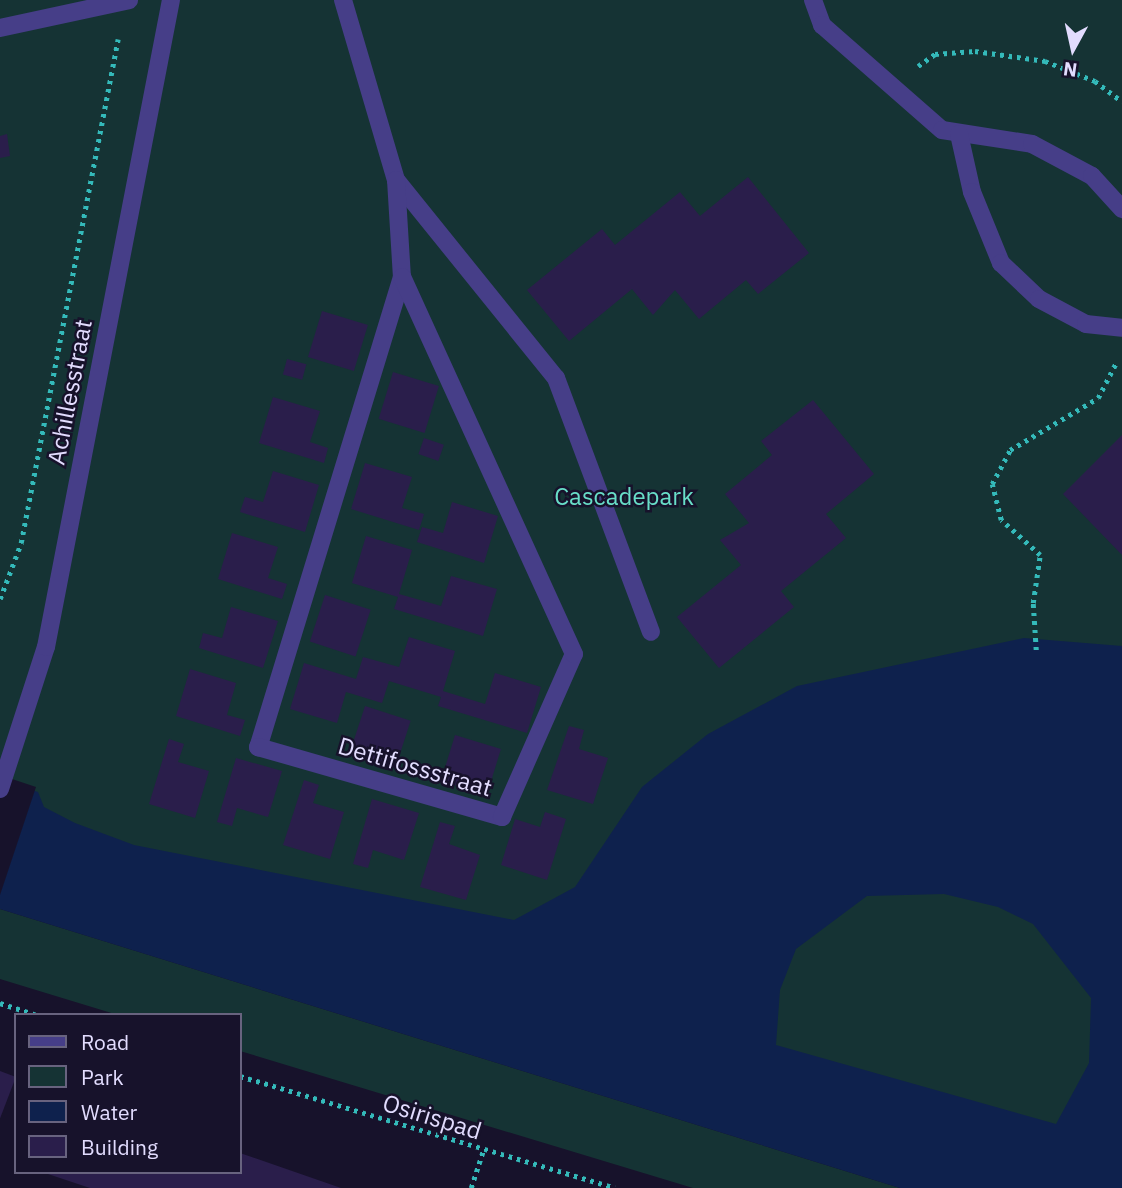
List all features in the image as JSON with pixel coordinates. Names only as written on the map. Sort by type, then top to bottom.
[{"type":"street","points":[[0,28],[127,0]]},
{"type":"street","name":"Achillesstraat","points":[[0,789],[46,647],[171,0]]},
{"type":"street","name":"Dettifossstraat","points":[[343,0],[396,180],[402,277],[258,747],[502,817],[574,654],[402,277]]},
{"type":"street","points":[[813,0],[822,24],[903,99],[942,130],[1032,144],[1092,176],[1122,209]]},
{"type":"street","points":[[958,134],[972,192],[1001,263],[1039,299],[1086,324],[1122,327]]},
{"type":"street","name":"Dettifossstraat","points":[[396,180],[556,378],[651,632]]},
{"type":"path","name":"Achillesstraat","points":[[0,599],[21,543],[127,0]]},
{"type":"path","points":[[903,99],[919,65],[935,54],[975,51],[1045,61],[1095,81],[1122,101]]},
{"type":"path","points":[[1036,650],[1033,603],[1040,555],[1001,520],[992,484],[1010,450],[1098,398],[1122,351]]},
{"type":"path","points":[[0,1003],[32,1013]]},
{"type":"path","name":"Osirispad","points":[[242,1077],[615,1188]]},
{"type":"path","points":[[471,1188],[483,1150]]},
{"type":"path","points":[[592,1188],[594,1182]]},
{"type":"green space","name":"Cascadepark","points":[[0,0],[1122,0],[1122,1158],[0,835]]},
{"type":"green space","points":[[0,909],[900,1188],[693,1188],[242,1052],[242,1013],[111,1013],[0,979]]},
{"type":"water","points":[[1024,638],[1122,646],[1122,1188],[900,1188],[0,909],[0,779],[38,792],[44,807],[75,823],[134,845],[514,920],[575,887],[642,787],[708,734],[797,686]],"holes":[[[944,894],[998,907],[1033,924],[1091,998],[1089,1063],[1056,1124],[776,1045],[780,990],[796,949],[867,896]]]},
{"type":"pier","points":[[0,775],[36,787],[0,895]]},
{"type":"building","points":[[7,134],[10,156],[0,158],[0,136]]},
{"type":"building","points":[[748,177],[809,253],[758,294],[746,280],[699,319],[675,290],[653,315],[632,289],[569,341],[527,290],[602,229],[615,245],[680,192],[700,216]]},
{"type":"building","points":[[322,311],[368,325],[354,371],[308,357]]},
{"type":"building","points":[[287,359],[306,364],[302,380],[283,374]]},
{"type":"building","points":[[393,372],[439,386],[425,433],[379,419]]},
{"type":"building","points":[[273,397],[320,411],[310,442],[328,448],[324,463],[259,443]]},
{"type":"building","points":[[813,400],[874,474],[826,514],[846,538],[781,591],[794,607],[719,668],[677,617],[741,565],[720,540],[749,523],[725,494],[772,455],[761,441]]},
{"type":"building","points":[[1122,435],[1122,555],[1063,494]]},
{"type":"building","points":[[424,438],[444,445],[438,461],[418,454]]},
{"type":"building","points":[[365,463],[412,477],[402,508],[424,514],[419,530],[351,509]]},
{"type":"building","points":[[273,471],[319,485],[305,532],[240,512],[245,497],[263,502]]},
{"type":"building","points":[[452,502],[498,516],[484,563],[417,542],[422,527],[443,533]]},
{"type":"building","points":[[232,533],[278,547],[268,578],[287,584],[282,599],[218,579]]},
{"type":"building","points":[[366,536],[412,550],[399,594],[441,606],[451,576],[497,589],[483,636],[394,609],[398,597],[352,583]]},
{"type":"building","points":[[325,595],[371,610],[356,656],[310,642]]},
{"type":"building","points":[[231,607],[278,621],[263,668],[199,648],[203,633],[222,638]]},
{"type":"building","points":[[409,637],[455,651],[443,691],[485,704],[495,673],[541,687],[527,733],[438,706],[441,697],[389,681],[382,703],[346,692],[337,723],[290,709],[304,663],[356,679],[363,657],[399,667]]},
{"type":"building","points":[[190,669],[236,683],[227,715],[245,720],[240,736],[176,716]]},
{"type":"building","points":[[365,706],[411,721],[396,767],[350,753]]},
{"type":"building","points":[[569,726],[584,730],[579,749],[608,758],[593,804],[547,790]]},
{"type":"building","points":[[455,735],[501,749],[487,795],[441,781]]},
{"type":"building","points":[[169,739],[184,744],[178,762],[209,771],[195,818],[149,804]]},
{"type":"building","points":[[236,758],[282,771],[268,817],[237,808],[232,826],[217,822]]},
{"type":"building","points":[[304,780],[319,785],[313,803],[344,812],[330,859],[283,845]]},
{"type":"building","points":[[372,799],[419,813],[404,860],[373,850],[368,868],[353,864]]},
{"type":"building","points":[[545,812],[566,819],[547,880],[501,865],[515,819],[540,827]]},
{"type":"building","points":[[440,822],[455,826],[449,844],[480,855],[466,900],[420,887]]},
{"type":"building","points":[[0,1071],[14,1076],[14,1082],[0,1118]]},
{"type":"building","points":[[242,1154],[341,1188],[90,1188],[48,1174],[242,1174]]}]
